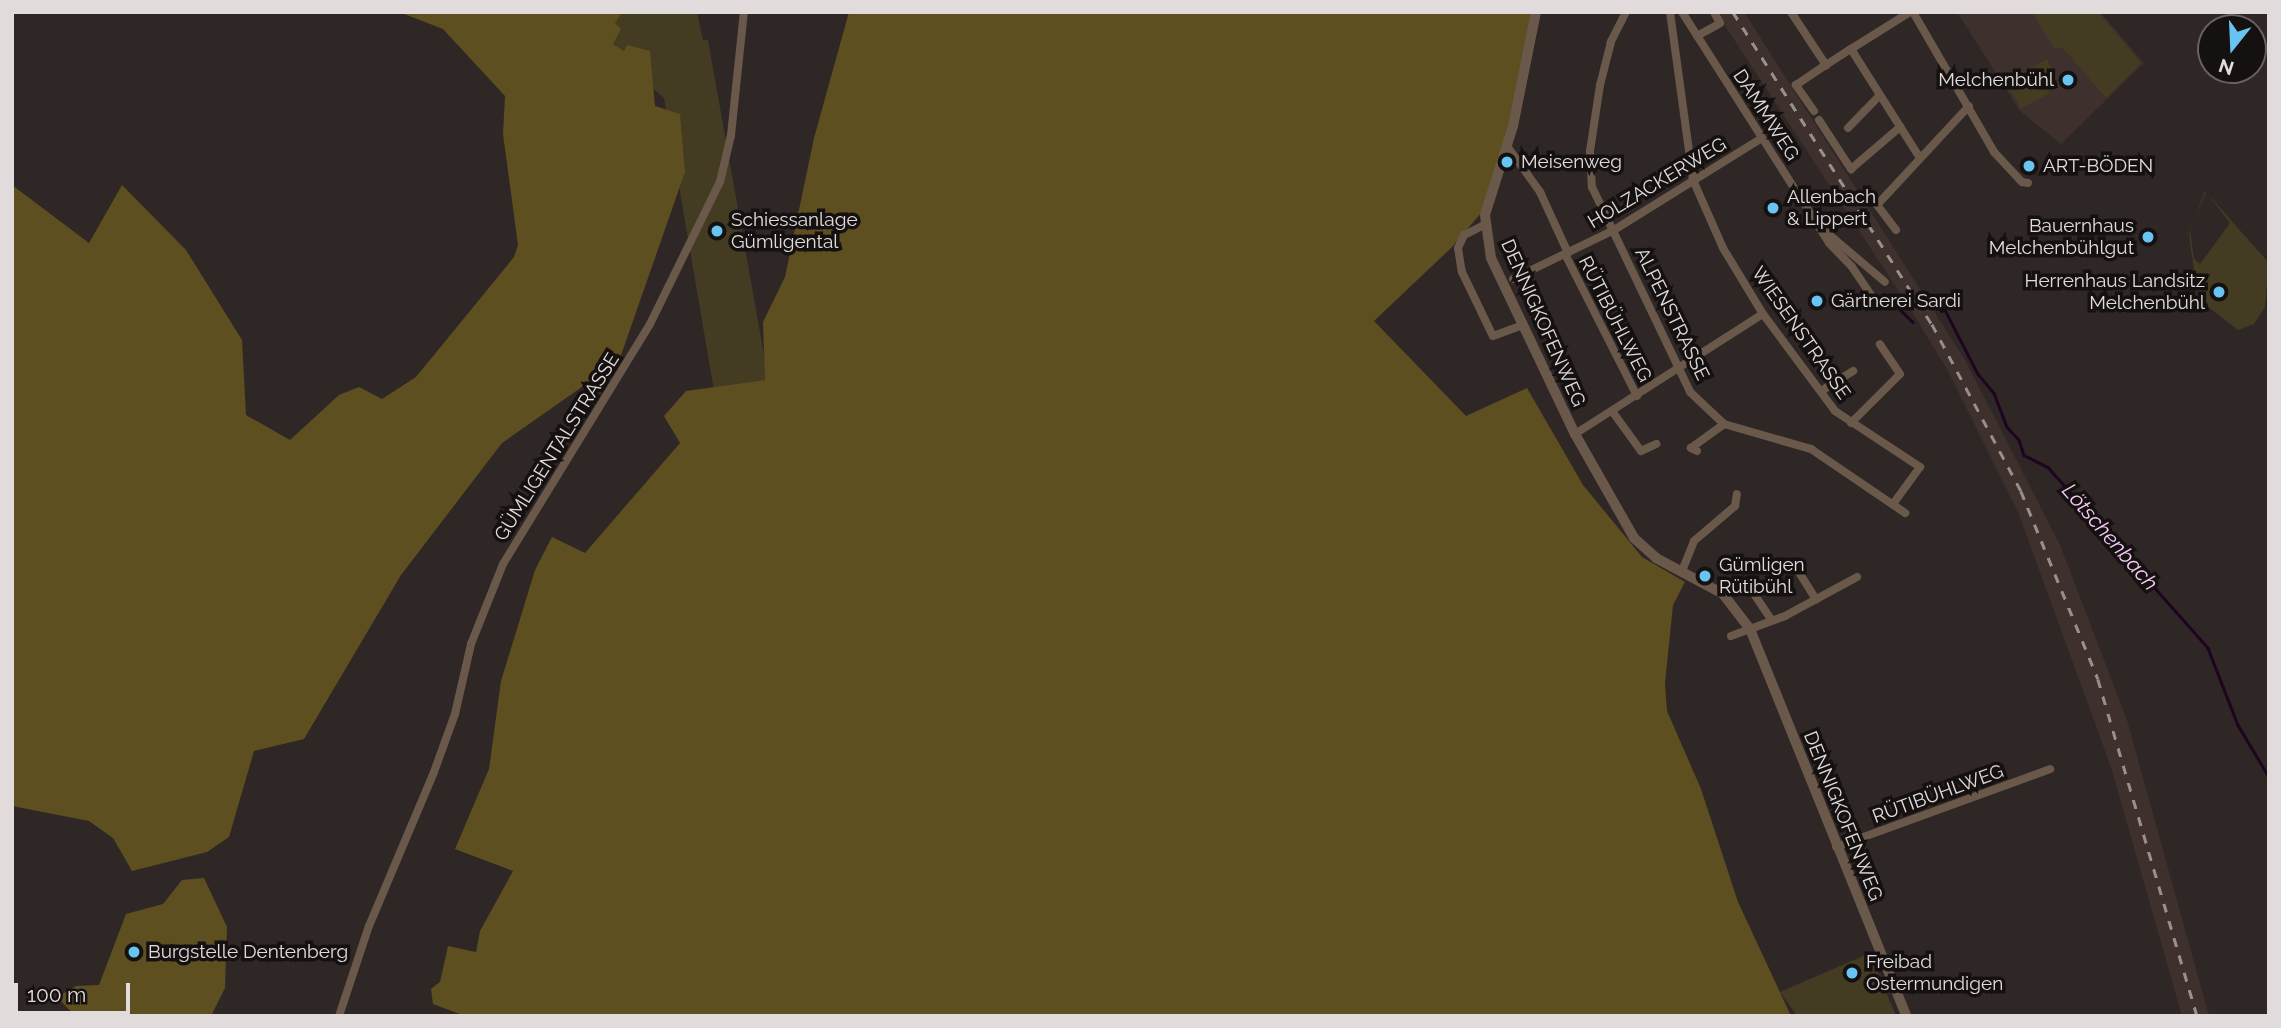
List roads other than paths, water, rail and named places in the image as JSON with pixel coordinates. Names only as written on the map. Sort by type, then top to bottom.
[{"type":"street","name":"GÜMLIGENTALSTRASSE","points":[[340,1016],[363,941],[443,749],[471,644],[503,564],[650,324],[720,182],[732,135],[744,12]]},
{"type":"street","name":"DENNIGKOFENWEG","points":[[1536,12],[1507,146],[1484,225],[1491,258],[1575,434],[1634,538],[1656,558],[1723,594],[1750,629],[1906,1016]]},
{"type":"street","name":"ALPENSTRASSE","points":[[1626,12],[1603,68],[1590,151],[1592,187],[1700,405],[1724,424],[1811,449],[1905,513]]},
{"type":"street","name":"WIESENSTRASSE","points":[[1670,12],[1693,180],[1723,248],[1763,314],[1821,391],[1851,423],[1920,467],[1893,504]]},
{"type":"street","name":"DAMMWEG","points":[[1682,12],[1822,228],[1875,301]]},
{"type":"street","points":[[1697,36],[1720,23],[1714,12]]},
{"type":"street","points":[[1791,12],[1826,65]]},
{"type":"street","points":[[1814,111],[1796,85],[1912,12],[1994,152],[2022,182],[2028,183]]},
{"type":"street","points":[[1851,49],[1919,155]]},
{"type":"street","points":[[1848,128],[1880,96]]},
{"type":"street","points":[[1896,230],[1877,205],[1919,155],[1927,151],[1969,106]]},
{"type":"street","points":[[1819,120],[1851,169],[1900,127]]},
{"type":"street","name":"HOLZACKERWEG","points":[[1513,279],[1614,230],[1762,138]]},
{"type":"street","points":[[1507,146],[1540,191],[1567,255]]},
{"type":"street","points":[[1484,225],[1464,235],[1458,248],[1458,264],[1493,336],[1523,325]]},
{"type":"street","points":[[1822,228],[1885,282]]},
{"type":"street","name":"RÜTIBÜHLWEG","points":[[1567,255],[1637,396]]},
{"type":"street","points":[[1575,434],[1681,369],[1763,314]]},
{"type":"street","points":[[1851,423],[1900,374],[1880,344]]},
{"type":"street","points":[[1821,391],[1853,371]]},
{"type":"street","points":[[1612,411],[1641,451],[1656,444]]},
{"type":"street","points":[[1697,451],[1691,448],[1724,424]]},
{"type":"street","points":[[1682,571],[1694,541],[1735,506],[1737,494]]},
{"type":"street","points":[[1797,569],[1816,599]]},
{"type":"street","points":[[1731,636],[1772,621],[1857,577]]},
{"type":"street","points":[[1754,594],[1772,621]]},
{"type":"street","name":"RÜTIBÜHLWEG","points":[[1836,847],[2050,769]]},
{"type":"waterway","points":[[585,12],[596,12]]},
{"type":"waterway","name":"Lötschenbach","points":[[1884,294],[1913,322]]},
{"type":"waterway","name":"Lötschenbach","points":[[1941,311],[1945,310],[1978,374],[1994,393],[2007,427],[2019,440],[2024,455],[2048,467],[2208,648],[2238,725],[2269,777]]},
{"type":"railway","points":[[1733,12],[1932,324],[2021,491],[2098,679],[2197,1016]]},
{"type":"place","name":"Melchenbühl","points":[[2068,80]]},
{"type":"place","name":"Meisenweg","points":[[1507,162]]},
{"type":"place","name":"ART-BÖDEN","points":[[2029,166]]},
{"type":"place","name":"Allenbach & Lippert","points":[[1773,208]]},
{"type":"place","name":"Schiessanlage Gümligental","points":[[717,231]]},
{"type":"place","name":"Bauernhaus Melchenbühlgut","points":[[2148,237]]},
{"type":"place","name":"Herrenhaus Landsitz Melchenbühl","points":[[2219,292]]},
{"type":"place","name":"Gärtnerei Sardi","points":[[1817,301]]},
{"type":"place","name":"Gümligen Rütibühl","points":[[1705,576]]},
{"type":"place","name":"Burgstelle Dentenberg","points":[[134,952]]},
{"type":"place","name":"Freibad Ostermundigen","points":[[1852,973]]}]
